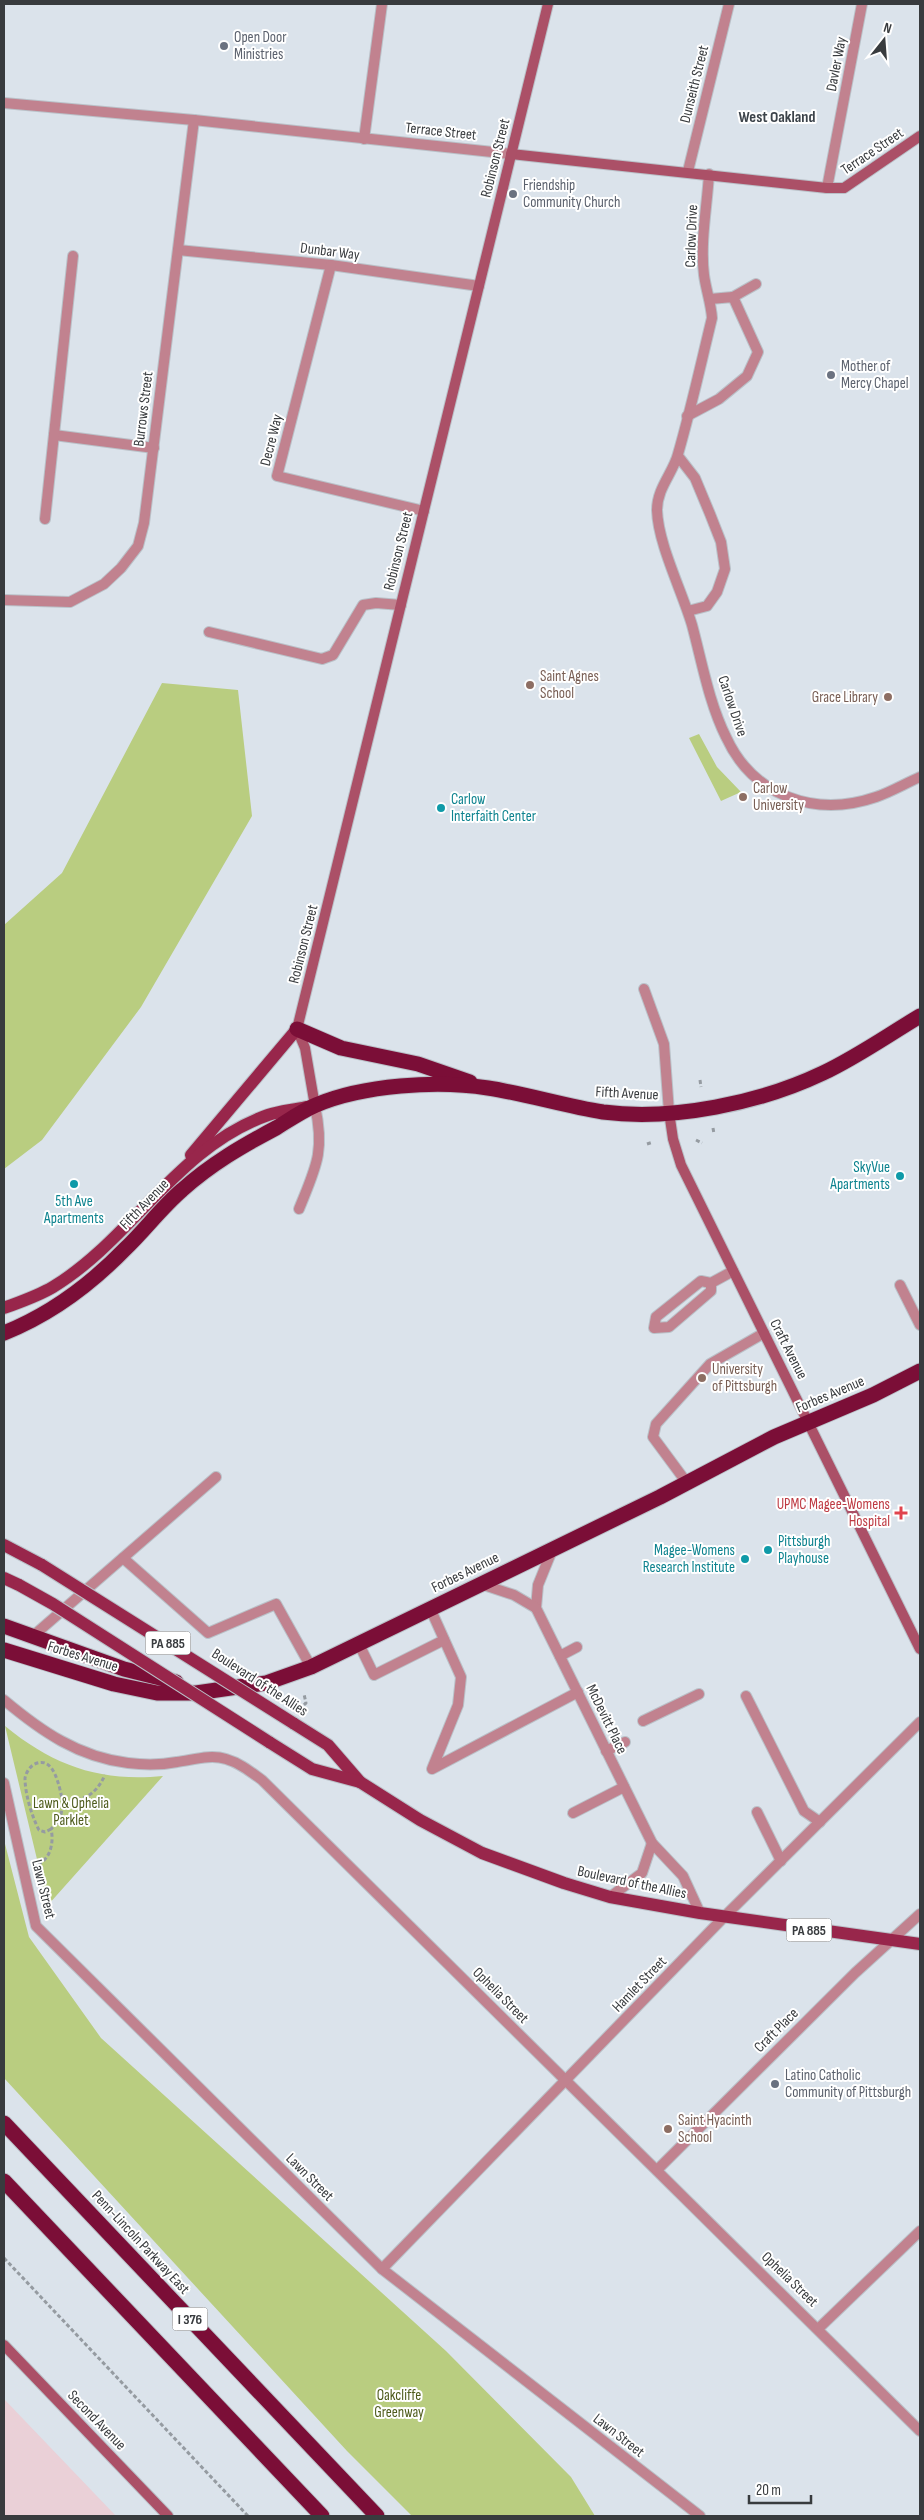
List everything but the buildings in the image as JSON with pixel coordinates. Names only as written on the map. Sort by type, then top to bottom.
[{"type":"highway","name":"Fifth Avenue","points":[[4,1333],[20,1327],[78,1290],[126,1249],[181,1190],[208,1168],[241,1146],[315,1106],[345,1096],[406,1087],[486,1087],[603,1112],[669,1112],[707,1108],[789,1087],[841,1064],[920,1016]]},
{"type":"highway","points":[[297,1029],[317,1040],[341,1048],[418,1064],[486,1087]]},
{"type":"highway","name":"Forbes Avenue","points":[[4,1650],[138,1690],[177,1694],[266,1683],[311,1667],[358,1642],[481,1584],[808,1422],[872,1395],[920,1371]]},
{"type":"highway","points":[[4,1626],[153,1677],[223,1688]]},
{"type":"highway","name":"Penn-Lincoln Parkway East","points":[[4,2123],[377,2516]]},
{"type":"highway","name":"I 376","points":[[4,2181],[322,2516]]},
{"type":"main road","points":[[177,1173],[209,1132],[297,1029]]},
{"type":"main road","name":"Fifth Avenue","points":[[4,1308],[52,1288],[78,1269],[102,1249],[177,1173],[206,1150],[238,1129],[269,1114],[315,1106]]},
{"type":"main road","name":"Boulevard of the Allies","points":[[4,1545],[42,1565],[328,1745],[360,1782],[420,1820],[482,1853],[610,1897],[724,1917],[814,1930],[894,1938],[920,1944]]},
{"type":"main road","name":"Boulevard of the Allies","points":[[4,1578],[53,1604],[312,1769],[360,1782]]},
{"type":"street","points":[[364,139],[382,4]]},
{"type":"street","name":"Robinson Street","points":[[297,1029],[548,4]]},
{"type":"street","name":"Dunseith Street","points":[[688,172],[729,4]]},
{"type":"street","name":"Davler Way","points":[[827,188],[862,4]]},
{"type":"street","name":"Terrace Street","points":[[4,104],[194,120],[827,188],[844,188],[920,136]]},
{"type":"street","name":"Burrows Street","points":[[4,600],[70,602],[104,584],[121,568],[138,546],[144,523],[154,448],[194,120]]},
{"type":"street","name":"Carlow Drive","points":[[709,174],[704,244],[704,276],[710,299],[712,318],[678,456],[663,484],[657,509],[672,569],[688,611],[717,716],[726,738],[736,755],[753,777],[763,785],[791,799],[826,804],[856,802],[876,797],[920,776]]},
{"type":"street","name":"Dunbar Way","points":[[178,250],[331,265],[479,286]]},
{"type":"street","points":[[45,518],[73,256]]},
{"type":"street","name":"Decre Way","points":[[331,265],[277,476],[424,511]]},
{"type":"street","points":[[710,299],[733,297],[756,284]]},
{"type":"street","points":[[688,416],[718,400],[747,376],[758,352],[733,297]]},
{"type":"street","points":[[54,435],[154,448]]},
{"type":"street","points":[[678,456],[695,478],[710,514],[721,542],[725,569],[717,592],[707,606],[688,611]]},
{"type":"street","points":[[209,632],[322,659],[333,655],[363,605],[376,603],[401,605]]},
{"type":"street","points":[[644,990],[664,1044],[669,1112]]},
{"type":"street","points":[[297,1029],[305,1048],[321,1144],[314,1172],[299,1209]]},
{"type":"street","name":"Craft Avenue","points":[[669,1112],[672,1139],[681,1165],[920,1649]]},
{"type":"street","points":[[711,1283],[711,1291],[669,1328],[654,1328],[656,1317],[701,1281],[711,1283],[733,1271]]},
{"type":"street","points":[[900,1285],[920,1325]]},
{"type":"street","points":[[687,1483],[653,1437],[656,1424],[710,1364],[764,1333]]},
{"type":"street","points":[[34,1636],[216,1477]]},
{"type":"street","points":[[481,1584],[514,1595],[536,1608],[538,1585],[554,1547]]},
{"type":"street","points":[[123,1558],[208,1633],[276,1604],[311,1667]]},
{"type":"street","points":[[430,1608],[461,1677],[458,1704],[432,1769],[578,1692]]},
{"type":"street","name":"McDevitt Place","points":[[536,1608],[652,1843],[683,1876],[700,1913]]},
{"type":"street","points":[[358,1642],[374,1675],[444,1640]]},
{"type":"street","points":[[560,1656],[577,1647]]},
{"type":"street","points":[[643,1721],[699,1694]]},
{"type":"street","points":[[746,1696],[804,1811],[820,1822]]},
{"type":"street","name":"Ophelia Street","points":[[4,1700],[40,1730],[82,1753],[106,1760],[152,1765],[209,1757],[225,1758],[240,1764],[262,1780],[819,2328],[920,2430]]},
{"type":"street","name":"Hamlet Street","points":[[382,2269],[724,1917],[920,1722]]},
{"type":"street","points":[[606,1751],[624,1742]]},
{"type":"street","name":"Lawn Street","points":[[4,1783],[36,1926],[382,2269],[700,2516]]},
{"type":"street","points":[[573,1813],[624,1787]]},
{"type":"street","points":[[757,1812],[781,1861]]},
{"type":"street","points":[[610,1897],[642,1873],[652,1843]]},
{"type":"street","name":"Craft Place","points":[[657,2170],[855,1973],[920,1914]]},
{"type":"street","points":[[819,2328],[920,2230]]},
{"type":"street","name":"Second Avenue","points":[[4,2345],[168,2516]]},
{"type":"path","points":[[700,1080],[701,1087]]},
{"type":"path","points":[[713,1128],[714,1134]]},
{"type":"path","points":[[696,1140],[702,1142]]},
{"type":"path","points":[[647,1144],[653,1142]]},
{"type":"path","points":[[45,1763],[51,1767],[57,1778],[63,1803],[60,1820],[51,1829],[45,1832],[39,1830],[34,1822],[25,1777],[28,1769],[34,1764],[45,1763]]},
{"type":"path","points":[[63,1803],[87,1797],[99,1788],[106,1774]]},
{"type":"path","points":[[38,1864],[48,1856],[53,1836],[51,1829]]},
{"type":"path","points":[[4,2258],[248,2516]]},
{"type":"shaded area","points":[[4,2399],[116,2516],[4,2516]]},
{"type":"green space","points":[[162,683],[238,690],[252,816],[141,1007],[42,1140],[4,1169],[4,925],[62,873]]},
{"type":"green space","points":[[699,734],[717,767],[741,792],[721,801],[689,738]]},
{"type":"green space","name":"Lawn & Ophelia Parklet","points":[[5,1726],[42,1752],[79,1768],[119,1776],[163,1776],[48,1905]]},
{"type":"green space","name":"Oakcliffe Greenway","points":[[4,1840],[29,1937],[101,2038],[446,2351],[571,2477],[595,2516],[412,2516],[347,2451],[4,2078]]},
{"type":"place","name":"Open Door Ministries","points":[[224,46]]},
{"type":"place","name":"Friendship Community Church","points":[[513,194]]},
{"type":"place","name":"Mother of Mercy Chapel","points":[[831,375]]},
{"type":"place","name":"Saint Agnes School","points":[[530,685]]},
{"type":"place","name":"Grace Library","points":[[888,697]]},
{"type":"place","name":"Carlow University","points":[[743,797]]},
{"type":"place","name":"Carlow Interfaith Center","points":[[441,808]]},
{"type":"place","name":"SkyVue Apartments","points":[[900,1176]]},
{"type":"place","name":"5th Ave Apartments","points":[[74,1184]]},
{"type":"place","name":"University of Pittsburgh","points":[[702,1378]]},
{"type":"place","name":"UPMC Magee-Womens Hospital","points":[[901,1513]]},
{"type":"place","name":"Pittsburgh Playhouse","points":[[768,1550]]},
{"type":"place","name":"Magee-Womens Research Institute","points":[[745,1559]]},
{"type":"place","name":"Latino Catholic Community of Pittsburgh","points":[[775,2084]]},
{"type":"place","name":"Saint Hyacinth School","points":[[668,2129]]},
{"type":"district","name":"West Oakland","points":[[777,116]]}]
